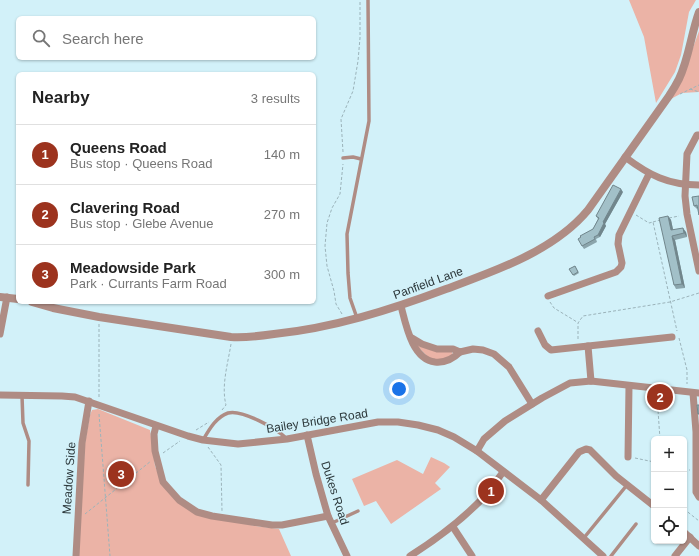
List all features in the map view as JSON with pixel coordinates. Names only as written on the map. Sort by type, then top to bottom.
[{"type":"street","name":"Panfield Lane","points":[[39,304],[99,317],[244,338],[303,331],[357,318],[401,306],[501,268],[552,241],[578,222],[588,210],[669,96],[680,78],[699,12]]},
{"type":"street","points":[[699,135],[697,135],[688,154],[685,196],[687,214],[699,271]]},
{"type":"street","points":[[625,157],[649,174],[673,183],[699,185]]},
{"type":"street","points":[[548,296],[616,272],[621,267],[622,263],[618,239],[630,211],[649,174]]},
{"type":"street","points":[[0,334],[4,297],[16,299]]},
{"type":"street","points":[[401,306],[418,353],[430,361],[443,362],[454,358],[460,352]]},
{"type":"street","points":[[538,331],[545,345],[551,350],[672,337]]},
{"type":"street","points":[[412,338],[422,344],[437,349],[460,352],[483,350],[494,354],[510,367],[532,404]]},
{"type":"street","points":[[588,346],[591,381]]},
{"type":"street","points":[[477,451],[484,439],[505,421],[570,383],[591,381],[693,393],[698,432],[696,492],[699,497]]},
{"type":"street","points":[[628,456],[629,386]]},
{"type":"street","name":"Bailey Bridge Road","points":[[0,395],[75,397],[99,404],[156,426],[203,440],[238,444],[287,439],[378,422],[398,422],[438,430],[454,437],[477,451],[540,500],[601,556]]},
{"type":"street","name":"Meadow Side","points":[[76,556],[82,443],[89,401]]},
{"type":"street","points":[[156,426],[154,434],[155,450],[164,482],[179,500],[197,512],[222,518],[272,525],[282,525],[328,516]]},
{"type":"street","name":"Dukes Road","points":[[307,435],[328,516],[347,556]]},
{"type":"street","points":[[540,500],[579,452],[586,449],[592,452],[627,485],[651,504]]},
{"type":"street","points":[[410,556],[452,526],[485,496],[503,472]]},
{"type":"street","points":[[452,526],[472,556]]},
{"type":"street","points":[[687,534],[699,546]]},
{"type":"street","points":[[675,556],[690,537]]},
{"type":"lane","points":[[357,318],[350,298],[347,234],[369,121],[368,0]]},
{"type":"lane","points":[[343,158],[353,157],[361,159]]},
{"type":"lane","points":[[22,395],[23,423],[29,441],[28,485]]},
{"type":"lane","points":[[203,440],[211,426],[218,419],[228,413],[245,415],[280,432],[287,439]]},
{"type":"lane","points":[[583,539],[627,485]]},
{"type":"lane","points":[[332,523],[358,511]]},
{"type":"lane","points":[[611,556],[636,524]]},
{"type":"path","points":[[669,96],[672,98],[699,85]]},
{"type":"path","points":[[690,89],[699,92]]},
{"type":"path","points":[[630,211],[649,223],[660,220]]},
{"type":"path","points":[[666,219],[687,214]]},
{"type":"path","points":[[653,222],[670,302],[693,393]]},
{"type":"path","points":[[578,347],[578,323],[583,316],[670,302],[699,293]]},
{"type":"path","points":[[548,296],[554,308],[578,323]]},
{"type":"path","points":[[99,317],[99,404],[110,556]]},
{"type":"path","points":[[657,389],[660,436]]},
{"type":"path","points":[[203,440],[221,465],[222,518]]},
{"type":"path","points":[[628,456],[651,461]]},
{"type":"path","points":[[687,511],[699,521]]},
{"type":"shaded area","points":[[629,0],[696,0],[689,12],[681,55],[675,72],[656,103],[644,37]]},
{"type":"shaded area","points":[[699,31],[699,92],[682,93],[669,100],[685,70]]},
{"type":"shaded area","points":[[419,345],[452,352],[453,355],[448,359],[430,359],[417,346]]},
{"type":"shaded area","points":[[98,409],[150,430],[155,466],[162,483],[197,514],[279,529],[291,556],[78,556],[85,443],[90,415],[92,410]]},
{"type":"shaded area","points":[[431,457],[450,467],[435,483],[441,489],[391,524],[376,501],[364,506],[352,479],[397,460],[423,474]]},
{"type":"building","points":[[613,185],[621,189],[603,222],[604,223],[598,235],[594,237],[595,239],[582,246],[578,239],[581,237],[580,236],[593,229],[599,218],[596,216]]},
{"type":"building","points":[[699,196],[699,215],[697,205],[694,206],[692,197]]},
{"type":"building","points":[[668,216],[671,230],[683,228],[684,233],[672,236],[682,284],[674,285],[659,218]]},
{"type":"building","points":[[575,266],[578,272],[573,275],[569,269]]},
{"type":"building","points":[[697,405],[699,405],[699,414],[698,414]]},
{"type":"place","name":"Clavering Road","points":[[660,397]]},
{"type":"place","name":"Meadowside Park","points":[[121,474]]},
{"type":"place","name":"Queens Road","points":[[491,491]]}]
